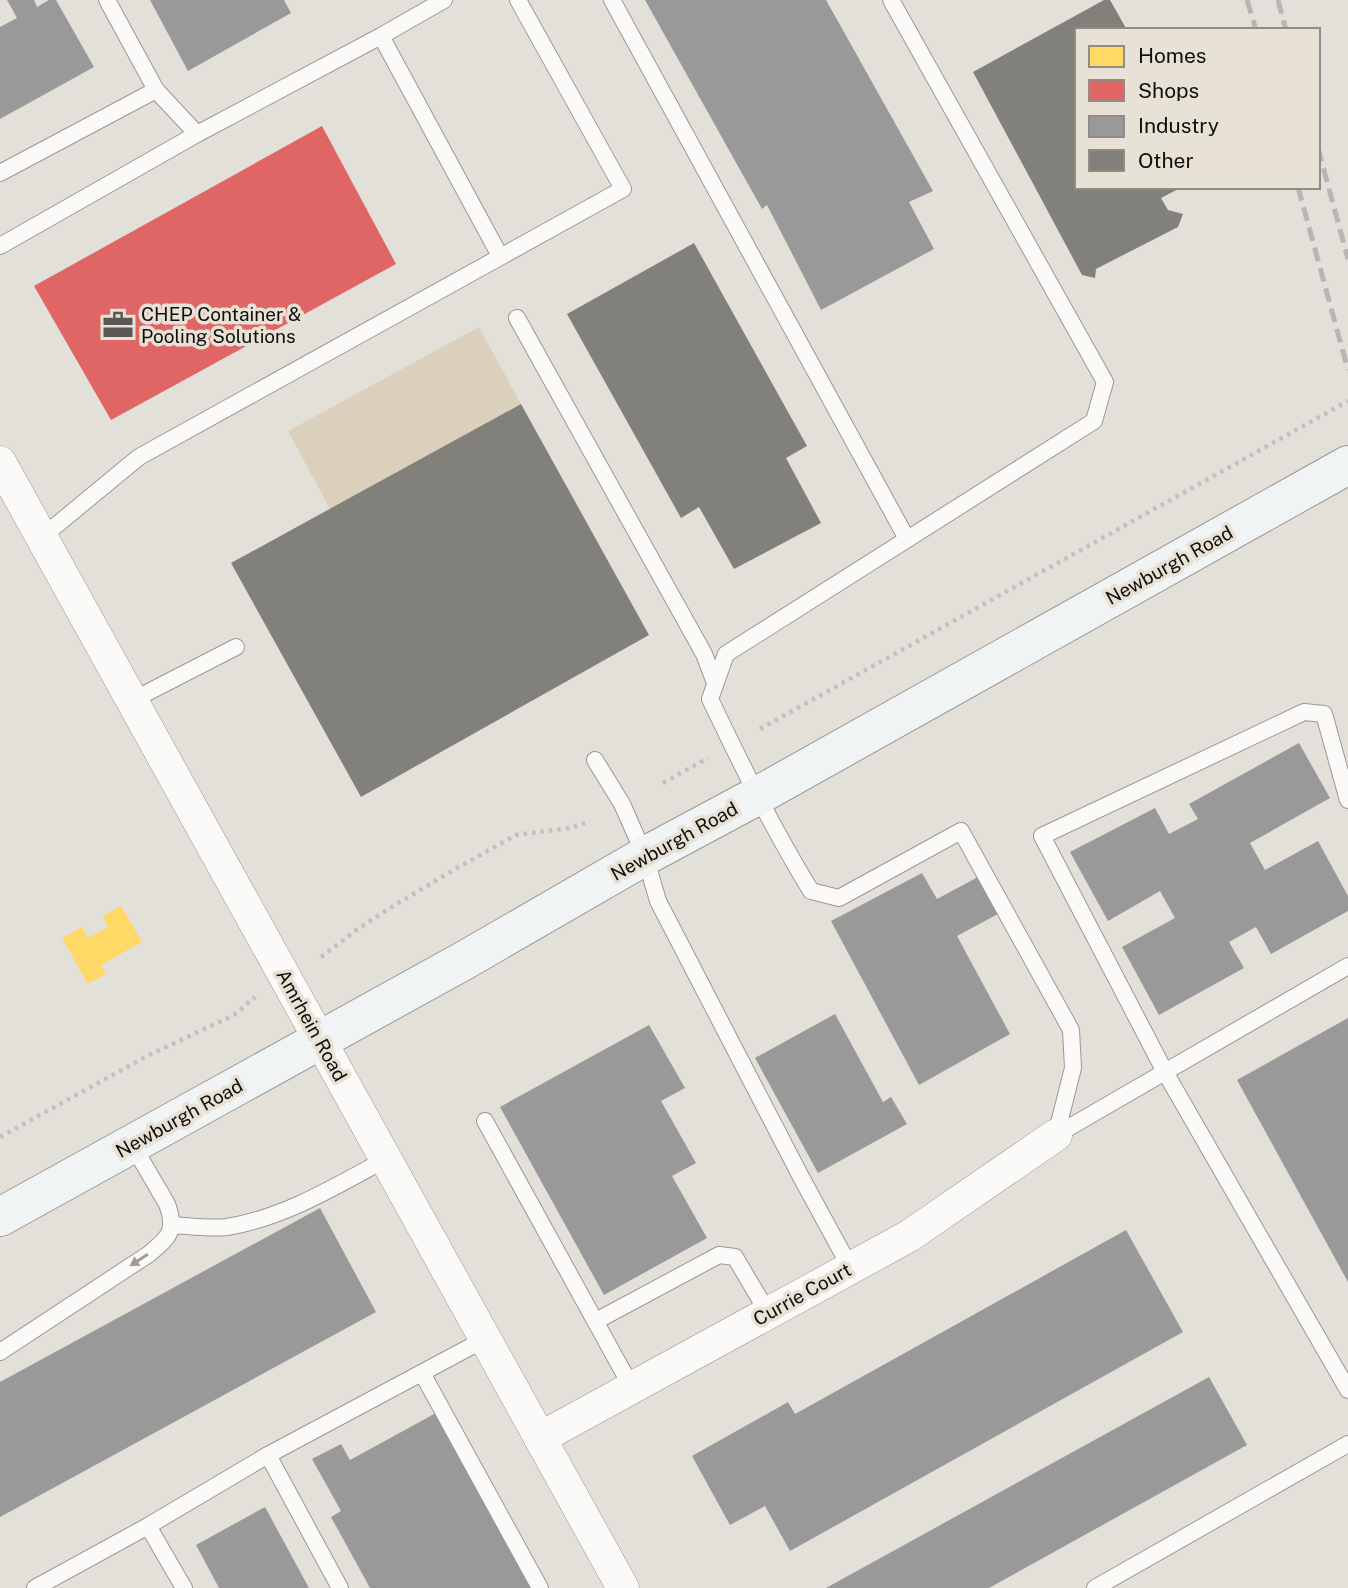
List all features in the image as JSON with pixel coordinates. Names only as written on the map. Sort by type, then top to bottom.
[{"type":"main road","name":"Newburgh Road","points":[[0,1217],[465,960],[645,856],[1348,465]]},
{"type":"street","name":"Amrhein Road","points":[[0,462],[623,1588]]},
{"type":"street","name":"Currie Court","points":[[540,1438],[909,1236],[1056,1135]]},
{"type":"lane","points":[[107,0],[156,90],[197,134]]},
{"type":"lane","points":[[0,246],[197,134],[444,0]]},
{"type":"lane","points":[[41,537],[139,457],[623,189],[518,0]]},
{"type":"lane","points":[[612,0],[907,540]]},
{"type":"lane","points":[[891,0],[1105,382],[1094,421],[726,654],[710,699],[757,796],[811,891],[839,898],[961,831],[1071,1030],[1073,1068],[1056,1135]]},
{"type":"lane","points":[[381,36],[500,256]]},
{"type":"lane","points":[[0,173],[156,90]]},
{"type":"lane","points":[[517,318],[704,654],[715,683]]},
{"type":"lane","points":[[131,701],[236,647]]},
{"type":"lane","points":[[1348,800],[1324,714],[1304,712],[1042,836],[1165,1072],[1348,1391]]},
{"type":"lane","points":[[594,760],[622,804],[645,856],[658,901],[850,1268]]},
{"type":"lane","points":[[1056,1135],[1348,966]]},
{"type":"lane","points":[[485,1121],[632,1388]]},
{"type":"lane","points":[[0,1352],[149,1254],[167,1239],[173,1225],[167,1204],[132,1144]]},
{"type":"lane","points":[[173,1225],[225,1227],[262,1218],[312,1198],[386,1159]]},
{"type":"lane","points":[[596,1321],[719,1255],[735,1257],[768,1313]]},
{"type":"lane","points":[[35,1588],[148,1526],[268,1455],[485,1339]]},
{"type":"lane","points":[[422,1373],[540,1588]]},
{"type":"lane","points":[[1095,1588],[1348,1444]]},
{"type":"lane","points":[[268,1455],[340,1588]]},
{"type":"lane","points":[[148,1526],[184,1588]]},
{"type":"path","points":[[760,729],[1348,401]]},
{"type":"path","points":[[663,783],[708,758]]},
{"type":"path","points":[[321,957],[390,908],[516,835],[570,828],[585,823]]},
{"type":"path","points":[[0,1137],[147,1056],[234,1015],[255,996]]},
{"type":"shaded area","points":[[479,327],[521,404],[330,509],[288,431]]},
{"type":"building: Homes","points":[[121,906],[142,942],[101,965],[106,974],[88,984],[62,938],[82,927],[88,938],[108,927],[103,916]]},
{"type":"building: Shops","points":[[322,126],[396,264],[111,420],[34,286]]},
{"type":"building: Industry","points":[[7,0],[34,0],[37,7],[49,0],[56,0],[94,67],[0,119],[0,27],[17,18]]},
{"type":"building: Industry","points":[[150,0],[284,0],[291,13],[188,71]]},
{"type":"building: Industry","points":[[645,0],[826,0],[933,191],[909,202],[934,249],[821,310],[767,205],[762,209]]},
{"type":"building: Industry","points":[[1299,743],[1330,798],[1250,843],[1265,870],[1318,841],[1348,896],[1348,911],[1271,954],[1256,927],[1229,942],[1244,968],[1159,1015],[1122,947],[1175,918],[1160,891],[1108,921],[1070,852],[1155,808],[1169,834],[1198,819],[1189,804]]},
{"type":"building: Industry","points":[[922,873],[937,899],[978,877],[998,914],[957,936],[1010,1034],[919,1085],[831,921]]},
{"type":"building: Industry","points":[[835,1014],[883,1102],[891,1097],[907,1124],[818,1173],[755,1058]]},
{"type":"building: Industry","points":[[1348,1018],[1348,1282],[1237,1080]]},
{"type":"building: Industry","points":[[649,1025],[685,1088],[661,1101],[696,1163],[672,1176],[707,1238],[604,1295],[500,1107]]},
{"type":"building: Industry","points":[[320,1208],[376,1312],[0,1517],[0,1382]]},
{"type":"building: Industry","points":[[1126,1230],[1183,1332],[790,1551],[765,1506],[730,1525],[692,1456],[788,1402],[795,1414]]},
{"type":"building: Industry","points":[[1209,1377],[1247,1445],[989,1588],[826,1588]]},
{"type":"building: Industry","points":[[436,1413],[532,1588],[370,1588],[331,1517],[341,1511],[312,1459],[341,1444],[350,1460]]},
{"type":"building: Industry","points":[[265,1507],[309,1588],[219,1588],[196,1545]]},
{"type":"building: Other","points":[[1104,0],[1110,0],[1126,28],[1075,28],[1075,189],[1178,189],[1161,198],[1168,210],[1183,214],[1178,227],[1096,269],[1095,278],[1082,275],[973,72]]},
{"type":"building: Other","points":[[694,243],[807,446],[786,458],[821,523],[734,569],[699,507],[681,518],[567,314]]},
{"type":"building: Other","points":[[521,404],[649,635],[361,797],[231,563]]},
{"type":"railway","points":[[1247,0],[1255,28]]},
{"type":"railway","points":[[1278,0],[1285,28]]},
{"type":"railway","points":[[1320,155],[1348,259]]},
{"type":"railway","points":[[1299,189],[1348,370]]},
{"type":"place","name":"CHEP Container & Pooling Solutions","points":[[118,325]]}]
